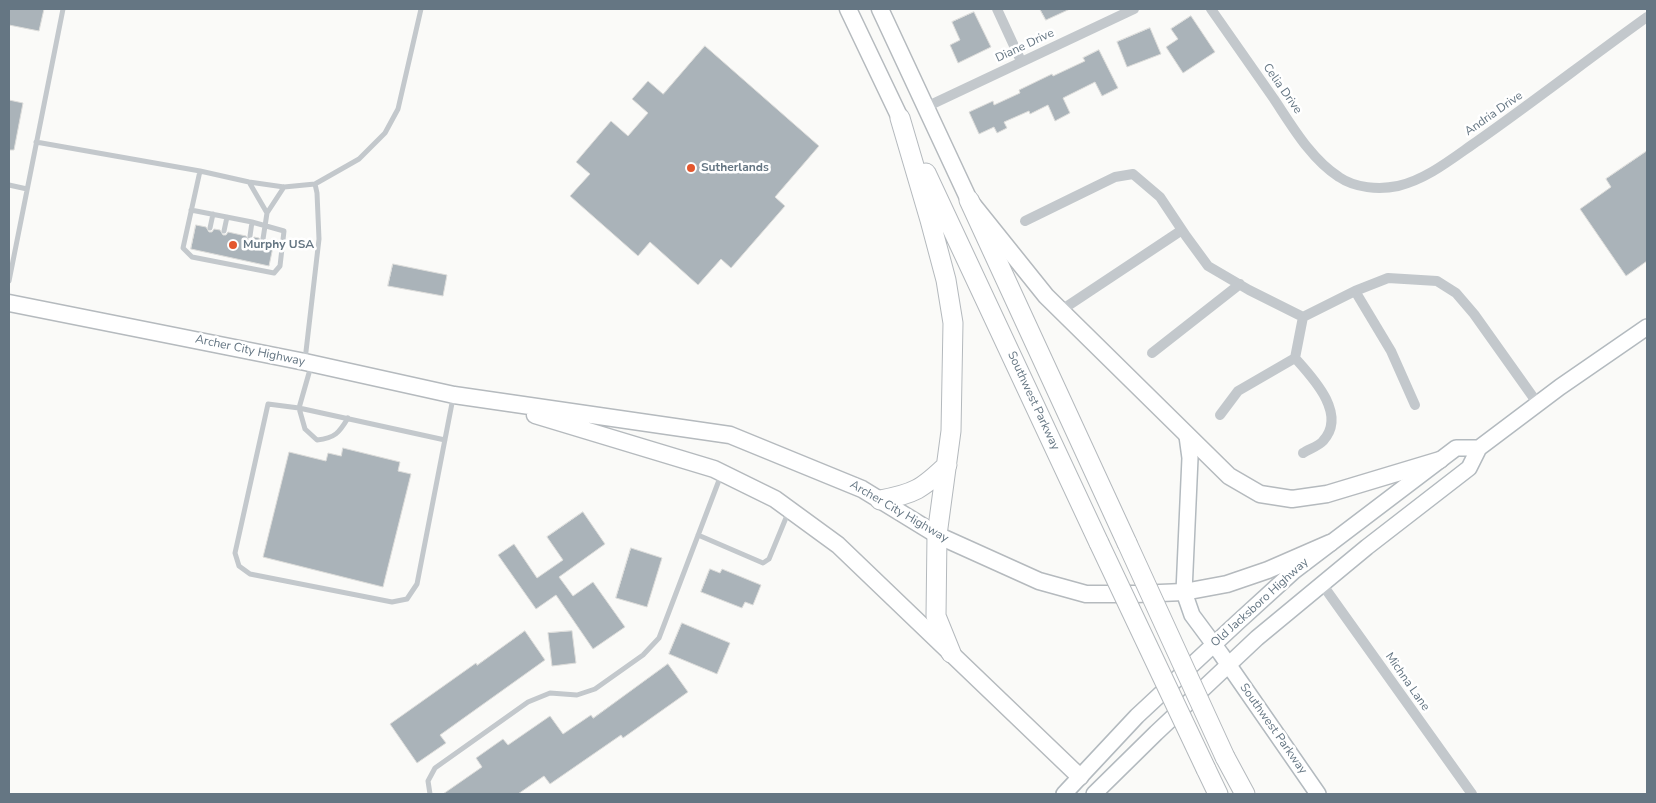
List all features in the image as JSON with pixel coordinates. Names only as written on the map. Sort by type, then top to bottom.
[{"type":"highway","points":[[900,118],[943,272],[953,323],[951,431],[937,536],[936,616],[951,653]]},
{"type":"highway","name":"Southwest Parkway","points":[[900,118],[1218,794]]},
{"type":"highway","name":"Southwest Parkway","points":[[970,200],[1225,757],[1245,794]]},
{"type":"highway","points":[[880,500],[906,495],[928,483],[947,464]]},
{"type":"main road","name":"Southwest Parkway","points":[[848,9],[900,118]]},
{"type":"main road","name":"Southwest Parkway","points":[[880,9],[970,200]]},
{"type":"main road","points":[[970,200],[1060,311],[1229,476],[1260,494],[1292,499],[1327,494],[1440,460]]},
{"type":"main road","name":"Archer City Highway","points":[[9,303],[308,363],[454,396],[730,435],[862,489],[937,536],[1038,581],[1086,594],[1184,592],[1227,584],[1260,573],[1330,543]]},
{"type":"main road","name":"Old Jacksboro Highway","points":[[1094,794],[1257,638],[1469,468],[1479,448],[1538,404],[1647,328]]},
{"type":"main road","name":"Archer City Highway","points":[[490,400],[714,469],[776,499],[838,546],[1080,778]]},
{"type":"main road","name":"Southwest Parkway","points":[[1187,436],[1190,458],[1184,592],[1192,615],[1318,794]]},
{"type":"main road","name":"Old Jacksboro Highway","points":[[1064,794],[1137,716],[1294,571],[1456,448],[1479,448]]},
{"type":"main road","points":[[1080,778],[1094,794]]},
{"type":"street","points":[[997,9],[1021,61]]},
{"type":"street","name":"Diane Drive","points":[[926,107],[1134,9]]},
{"type":"street","name":"Celia Drive","points":[[1211,9],[1313,154],[1340,178]]},
{"type":"street","name":"Andria Drive","points":[[1340,178],[1370,188],[1386,188],[1399,186],[1427,175],[1531,104],[1567,75],[1647,17]]},
{"type":"street","points":[[1025,221],[1115,177],[1133,174],[1160,197],[1208,266],[1303,317]]},
{"type":"street","points":[[1060,311],[1182,230]]},
{"type":"street","points":[[1303,317],[1355,291],[1388,278],[1437,281],[1456,293],[1474,314],[1538,404]]},
{"type":"street","points":[[1152,352],[1240,284]]},
{"type":"street","points":[[1355,291],[1391,351],[1415,405]]},
{"type":"street","points":[[1220,415],[1238,391],[1295,358],[1303,317]]},
{"type":"street","points":[[1295,358],[1315,382],[1329,404],[1332,425],[1323,441],[1304,452]]},
{"type":"street","name":"Michna Lane","points":[[1322,584],[1472,794]]},
{"type":"lane","points":[[9,281],[63,9]]},
{"type":"lane","points":[[36,142],[200,171],[249,182],[284,187],[315,184],[359,159],[384,133],[398,110],[421,9]]},
{"type":"lane","points":[[192,210],[252,222],[284,231],[280,266],[274,273],[257,270],[192,257],[183,248],[200,171]]},
{"type":"lane","points":[[249,182],[267,213]]},
{"type":"lane","points":[[315,184],[319,239],[308,363],[299,408],[305,430],[317,440],[330,439],[340,431],[348,418]]},
{"type":"lane","points":[[9,185],[27,189]]},
{"type":"lane","points":[[264,240],[267,213],[284,187]]},
{"type":"lane","points":[[210,228],[213,214]]},
{"type":"lane","points":[[224,231],[227,217]]},
{"type":"lane","points":[[250,236],[252,222]]},
{"type":"lane","points":[[203,259],[205,252]]},
{"type":"lane","points":[[217,262],[219,255]]},
{"type":"lane","points":[[244,267],[245,260]]},
{"type":"lane","points":[[257,270],[258,264]]},
{"type":"lane","points":[[445,440],[299,408],[268,404],[235,553],[239,566],[250,574],[392,602],[407,599],[417,584],[454,396]]},
{"type":"lane","points":[[430,794],[428,781],[435,768],[528,702],[550,693],[577,695],[595,689],[643,655],[659,638],[722,472]]},
{"type":"lane","points":[[698,536],[762,563],[769,559],[790,510]]},
{"type":"building","points":[[9,9],[44,9],[39,31],[9,25]]},
{"type":"building","points":[[1040,9],[1070,9],[1046,20]]},
{"type":"building","points":[[974,12],[991,47],[958,63],[950,45],[960,40],[952,22]]},
{"type":"building","points":[[1191,16],[1215,52],[1183,73],[1166,47],[1178,39],[1171,29]]},
{"type":"building","points":[[1150,28],[1161,54],[1127,67],[1117,42]]},
{"type":"building","name":"Sutherlands","points":[[705,46],[819,146],[775,197],[785,206],[731,268],[721,259],[698,285],[650,242],[638,256],[570,196],[590,174],[576,162],[611,121],[628,136],[648,113],[632,99],[648,81],[663,94]]},
{"type":"building","points":[[1099,50],[1118,88],[1102,96],[1095,82],[1063,98],[1070,113],[1055,121],[1048,105],[1030,114],[1029,111],[1004,122],[1007,128],[997,133],[994,127],[979,134],[969,112],[993,101],[994,105],[1020,93],[1019,90],[1085,61],[1083,58]]},
{"type":"building","points":[[9,100],[23,103],[14,150],[9,150]]},
{"type":"building","points":[[1647,151],[1647,261],[1626,276],[1580,209],[1611,187],[1606,179]]},
{"type":"building","name":"Murphy USA","points":[[196,225],[206,227],[209,232],[212,232],[214,229],[220,230],[223,235],[226,235],[228,232],[246,236],[249,240],[252,240],[254,237],[259,238],[262,243],[265,243],[267,240],[274,242],[269,266],[191,249]]},
{"type":"building","points":[[393,264],[447,275],[443,296],[388,286]]},
{"type":"building","points":[[343,448],[400,462],[398,471],[411,474],[383,587],[263,557],[289,452],[326,461],[328,453],[341,456]]},
{"type":"building","points":[[583,512],[605,544],[559,577],[573,596],[593,582],[625,627],[593,649],[556,595],[536,609],[498,555],[514,544],[537,578],[563,560],[547,537]]},
{"type":"building","points":[[631,548],[662,558],[647,607],[616,598]]},
{"type":"building","points":[[710,569],[720,573],[722,569],[761,585],[753,605],[745,602],[742,608],[701,592]]},
{"type":"building","points":[[682,623],[730,643],[717,674],[669,654]]},
{"type":"building","points":[[525,631],[545,660],[440,735],[446,743],[417,763],[390,724]]},
{"type":"building","points":[[572,631],[576,663],[552,666],[548,633]]},
{"type":"building","points":[[668,664],[688,692],[623,738],[621,735],[550,784],[544,776],[518,794],[443,794],[482,767],[476,758],[503,739],[508,745],[550,716],[563,734],[591,715],[593,718]]},
{"type":"place","name":"Sutherlands","points":[[691,168]]},
{"type":"place","name":"Murphy USA","points":[[233,245]]}]
